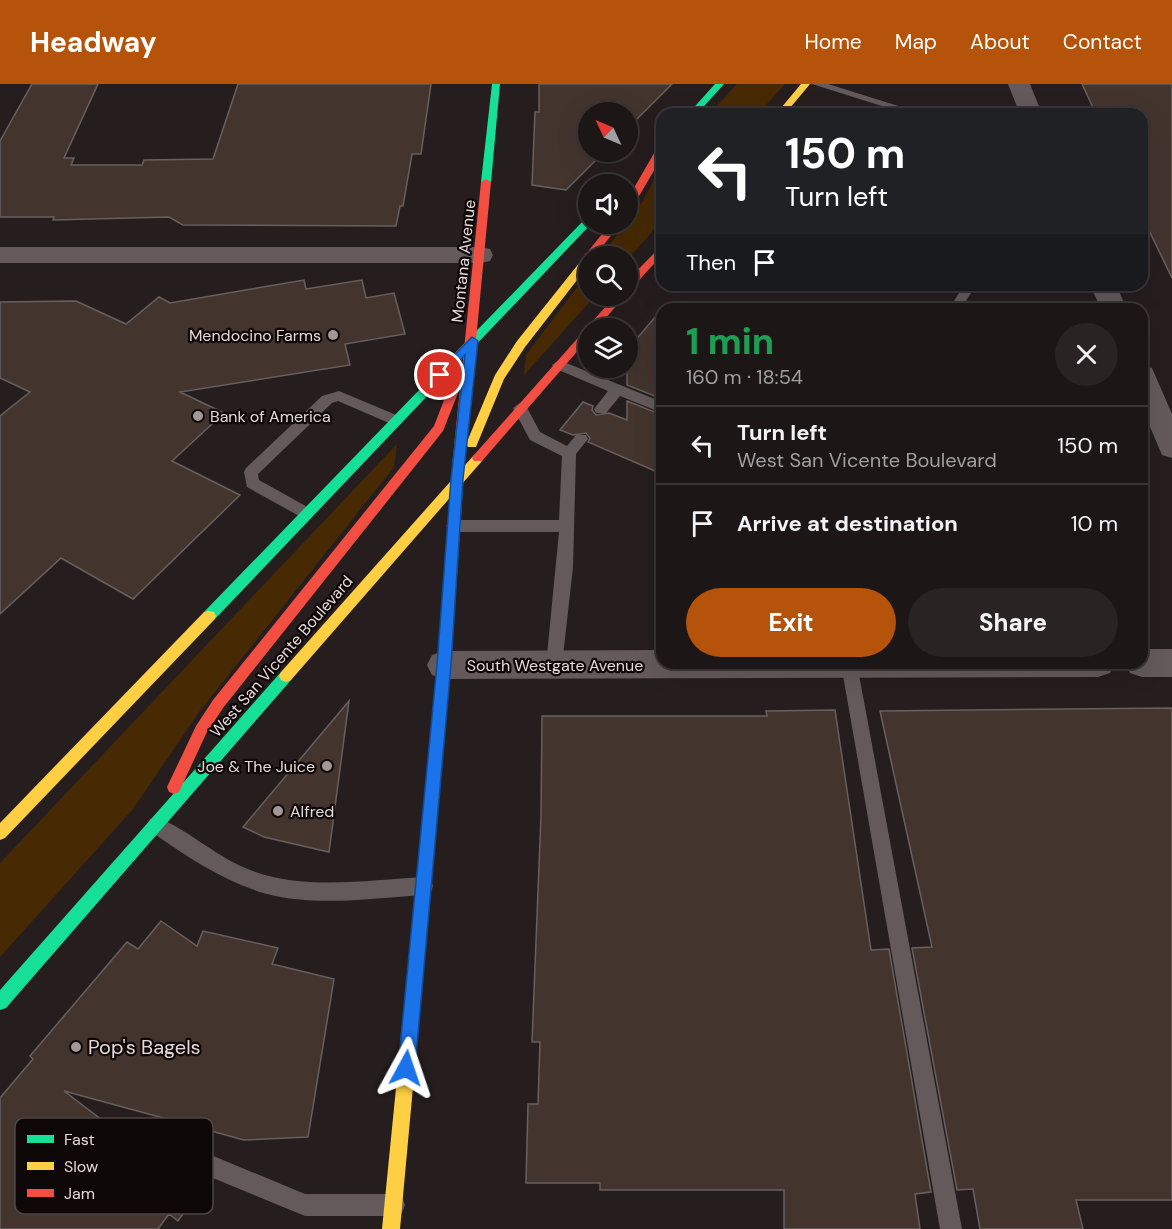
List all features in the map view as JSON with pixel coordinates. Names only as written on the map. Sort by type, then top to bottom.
[{"type":"main road","name":"Montana Avenue","points":[[391,1229],[444,665],[457,479],[476,283],[481,255],[496,84]]},
{"type":"main road","points":[[698,108],[720,84]]},
{"type":"main road","points":[[785,108],[806,84]]},
{"type":"main road","points":[[634,174],[656,153]]},
{"type":"main road","points":[[638,189],[656,157]]},
{"type":"main road","points":[[0,833],[578,231]]},
{"type":"main road","points":[[598,246],[607,234]]},
{"type":"main road","points":[[638,275],[656,255]]},
{"type":"main road","points":[[457,479],[499,378],[520,344],[578,272]]},
{"type":"main road","name":"West San Vicente Boulevard","points":[[600,318],[611,306]]},
{"type":"main road","points":[[156,825],[201,730],[218,704],[439,428],[472,341]]},
{"type":"main road","name":"West San Vicente Boulevard","points":[[0,1002],[578,343]]},
{"type":"street","points":[[1019,84],[1029,108]]},
{"type":"street","points":[[0,255],[481,255]]},
{"type":"street","points":[[1148,390],[1172,448]]},
{"type":"street","points":[[1148,663],[1172,663]]},
{"type":"street","name":"South Westgate Avenue","points":[[444,665],[656,664]]},
{"type":"lane","points":[[817,84],[899,108]]},
{"type":"lane","points":[[559,365],[656,405]]},
{"type":"lane","points":[[601,410],[618,389]]},
{"type":"lane","points":[[306,513],[252,483],[251,472],[327,399],[339,396],[396,421]]},
{"type":"lane","points":[[520,408],[535,436],[569,453]]},
{"type":"lane","points":[[554,665],[565,567],[569,453],[581,439]]},
{"type":"lane","points":[[454,526],[566,526]]},
{"type":"lane","points":[[850,669],[951,1229]]},
{"type":"lane","points":[[156,825],[226,869],[269,886],[328,890],[424,886]]},
{"type":"lane","points":[[213,1167],[305,1205],[394,1205]]},
{"type":"shaded area","points":[[737,84],[785,84],[763,108],[715,108]]},
{"type":"shaded area","points":[[656,176],[656,228],[638,248],[609,246],[618,234],[638,234],[638,208]]},
{"type":"shaded area","points":[[578,286],[578,306],[586,306],[524,375],[526,355]]},
{"type":"shaded area","points":[[397,444],[394,467],[199,712],[133,809],[0,957],[0,863]]},
{"type":"building","points":[[32,84],[98,84],[64,158],[74,158],[71,165],[142,165],[144,160],[213,159],[238,84],[431,84],[421,154],[412,154],[403,206],[400,206],[396,226],[183,225],[169,217],[53,220],[54,217],[0,217],[0,141]]},
{"type":"building","points":[[539,84],[672,84],[638,118],[638,102],[578,102],[578,162],[594,162],[582,174],[578,174],[578,178],[566,190],[532,185],[535,112],[539,112]]},
{"type":"building","points":[[1082,84],[1172,84],[1172,278],[1148,228],[1148,108],[1093,108]]},
{"type":"building","points":[[304,280],[306,289],[362,280],[366,298],[394,293],[405,334],[345,344],[350,365],[180,392],[224,413],[172,461],[240,495],[133,599],[61,558],[0,614],[0,416],[30,392],[0,378],[0,302],[76,301],[126,324],[159,297],[170,303]]},
{"type":"building","points":[[656,316],[656,397],[627,385],[627,378],[638,378],[638,337]]},
{"type":"building","points":[[627,401],[656,413],[656,471],[588,442],[590,438],[586,433],[573,435],[560,430],[583,402],[593,406],[592,410],[596,415],[609,413],[627,420]]},
{"type":"building","points":[[349,701],[329,852],[264,837],[243,827]]},
{"type":"building","points":[[1172,708],[1172,1200],[1076,1200],[1083,1229],[980,1229],[973,1189],[957,1190],[912,948],[932,947],[880,711]]},
{"type":"building","points":[[835,710],[871,950],[889,949],[931,1192],[915,1194],[920,1229],[784,1229],[784,1190],[600,1190],[600,1183],[526,1183],[528,1104],[538,1104],[540,1042],[532,1042],[541,816],[542,716],[767,716],[766,711]]},
{"type":"building","points":[[161,921],[197,946],[203,931],[278,948],[272,964],[334,979],[308,1137],[244,1140],[213,1132],[213,1118],[163,1118],[64,1091],[99,1118],[15,1118],[15,1214],[169,1214],[158,1229],[0,1229],[0,1098],[33,1059],[30,1056],[127,942],[138,949]]},
{"type":"building","points":[[169,1214],[183,1214],[178,1221]]},
{"type":"traffic: fast","points":[[486,182],[496,84]]},
{"type":"traffic: fast","points":[[698,108],[720,84]]},
{"type":"traffic: fast","points":[[209,616],[578,231]]},
{"type":"traffic: fast","points":[[416,967],[444,665],[459,457]]},
{"type":"traffic: fast","points":[[0,1002],[286,676]]},
{"type":"traffic: slow","points":[[785,108],[806,84]]},
{"type":"traffic: slow","points":[[472,444],[499,378],[521,344],[578,272]]},
{"type":"traffic: slow","points":[[286,676],[478,458]]},
{"type":"traffic: slow","points":[[0,833],[209,616]]},
{"type":"traffic: slow","points":[[391,1229],[416,967]]},
{"type":"traffic: jam","points":[[638,189],[656,158]]},
{"type":"traffic: jam","points":[[459,457],[486,182]]},
{"type":"traffic: jam","points":[[598,246],[607,234]]},
{"type":"traffic: jam","points":[[638,275],[656,255]]},
{"type":"traffic: jam","points":[[600,318],[611,306]]},
{"type":"traffic: jam","points":[[478,458],[578,343]]},
{"type":"traffic: jam","points":[[174,787],[201,730],[218,704],[439,428],[457,382]]},
{"type":"place","name":"Mendocino Farms","points":[[333,335]]},
{"type":"place","name":"Bank of America","points":[[198,416]]},
{"type":"place","name":"Joe & The Juice","points":[[327,766]]},
{"type":"place","name":"Alfred","points":[[278,811]]},
{"type":"place","name":"Pop's Bagels","points":[[76,1047]]},
{"type":"route","points":[[406,1068],[444,665],[457,479],[472,341],[440,375]]}]
